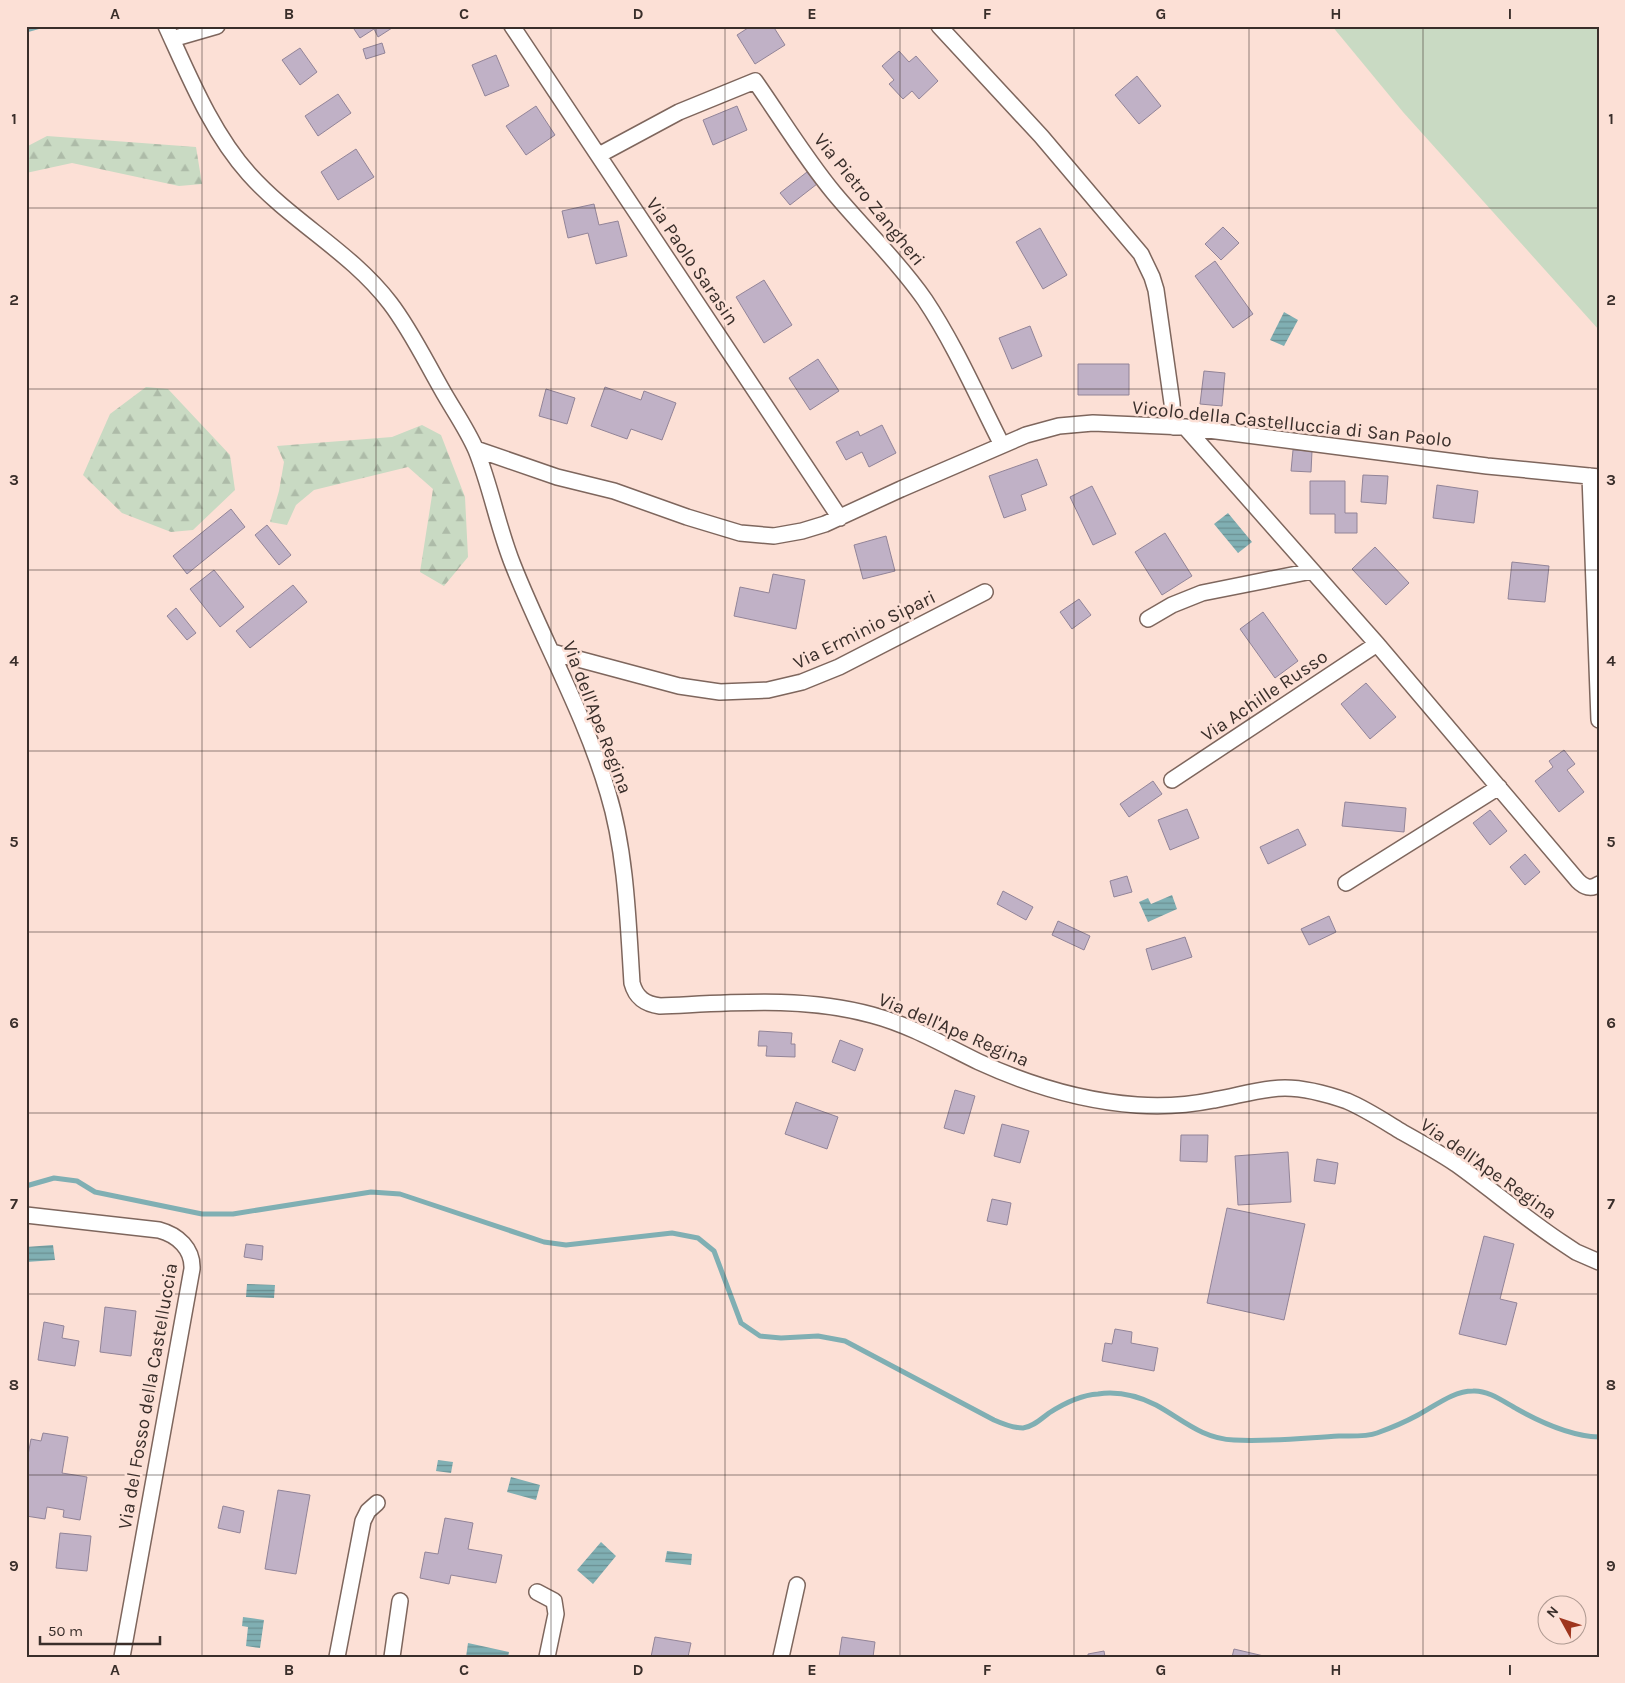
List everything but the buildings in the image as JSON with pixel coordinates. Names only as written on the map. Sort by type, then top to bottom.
[{"type":"street","points":[[169,33],[217,26]]},
{"type":"street","name":"Via Paolo Sarasin","points":[[512,26],[840,518]]},
{"type":"street","points":[[939,26],[1041,136],[1134,244],[1144,259],[1156,290],[1172,403],[1179,427],[1377,644],[1583,886],[1593,887],[1599,884]]},
{"type":"street","name":"Via dell'Ape Regina","points":[[169,33],[212,121],[232,154],[266,192],[347,258],[381,291],[418,346],[476,450],[513,564],[574,702],[608,793],[618,836],[623,872],[632,983],[637,996],[643,1001],[660,1006],[761,1001],[796,1002],[871,1014],[901,1024],[1021,1080],[1065,1093],[1117,1103],[1156,1106],[1196,1103],[1279,1088],[1296,1088],[1319,1092],[1359,1107],[1454,1163],[1561,1242],[1576,1252],[1599,1262]]},
{"type":"street","name":"Via Pietro Zangheri","points":[[599,155],[679,112],[755,81],[833,192],[884,248],[924,299],[950,342],[1002,445]]},
{"type":"street","name":"Vicolo della Castelluccia di San Paolo","points":[[476,450],[557,477],[614,491],[687,517],[748,534],[774,536],[813,528],[840,518],[901,489],[1037,431],[1071,425],[1112,423],[1179,427],[1487,466],[1594,476]]},
{"type":"street","points":[[1594,476],[1599,720]]},
{"type":"street","points":[[1148,619],[1172,605],[1202,593],[1312,571]]},
{"type":"street","name":"Via Erminio Sipari","points":[[552,652],[679,686],[720,692],[768,690],[802,682],[839,667],[985,592]]},
{"type":"street","name":"Via Achille Russo","points":[[1172,780],[1377,644]]},
{"type":"street","points":[[1346,883],[1499,787]]},
{"type":"street","name":"Via del Fosso della Castelluccia","points":[[26,1215],[159,1230],[176,1238],[188,1250],[192,1260],[192,1269],[122,1657]]},
{"type":"street","points":[[337,1657],[363,1521],[368,1511],[377,1503]]},
{"type":"street","points":[[781,1657],[797,1585]]},
{"type":"street","points":[[537,1592],[554,1601],[556,1608],[547,1657]]},
{"type":"street","points":[[392,1657],[400,1601]]},
{"type":"green space","points":[[1332,26],[1599,26],[1599,330],[1403,112]]},
{"type":"green space","points":[[47,136],[196,147],[202,184],[179,186],[72,163],[26,173],[26,147]]},
{"type":"green space","points":[[146,387],[168,389],[230,455],[235,490],[193,530],[171,532],[122,513],[83,475],[110,414]]},
{"type":"green space","points":[[422,425],[441,435],[465,497],[468,557],[444,586],[420,572],[433,489],[408,467],[314,490],[296,505],[287,525],[270,522],[279,491],[284,462],[277,446],[392,437]]},
{"type":"water","points":[[1284,312],[1298,320],[1284,346],[1270,340]]},
{"type":"water","points":[[1228,513],[1252,542],[1238,553],[1214,524]]},
{"type":"water","points":[[1172,895],[1177,909],[1148,922],[1139,902],[1148,898],[1151,904]]},
{"type":"water","points":[[53,1245],[55,1260],[26,1262],[26,1247]]},
{"type":"water","points":[[247,1284],[275,1285],[274,1298],[246,1297]]},
{"type":"water","points":[[438,1460],[453,1462],[451,1473],[436,1471]]},
{"type":"water","points":[[511,1477],[540,1485],[536,1500],[507,1492]]},
{"type":"water","points":[[601,1542],[616,1556],[593,1584],[577,1570]]},
{"type":"water","points":[[667,1551],[692,1554],[691,1565],[665,1562]]},
{"type":"water","points":[[243,1617],[264,1620],[260,1648],[246,1646],[248,1627],[242,1626]]},
{"type":"water","points":[[468,1643],[509,1652],[508,1657],[466,1657]]},
{"type":"waterway","points":[[26,30],[40,26]]},
{"type":"waterway","points":[[26,1186],[54,1178],[77,1181],[95,1192],[202,1214],[233,1214],[371,1192],[400,1194],[544,1242],[566,1245],[672,1233],[698,1238],[714,1251],[741,1323],[760,1336],[781,1338],[818,1336],[845,1341],[994,1420],[1016,1427],[1030,1426],[1054,1410],[1078,1398],[1113,1393],[1128,1395],[1149,1402],[1202,1432],[1223,1439],[1286,1440],[1363,1436],[1377,1433],[1403,1422],[1458,1393],[1479,1391],[1490,1394],[1556,1428],[1577,1434],[1599,1437]]}]
